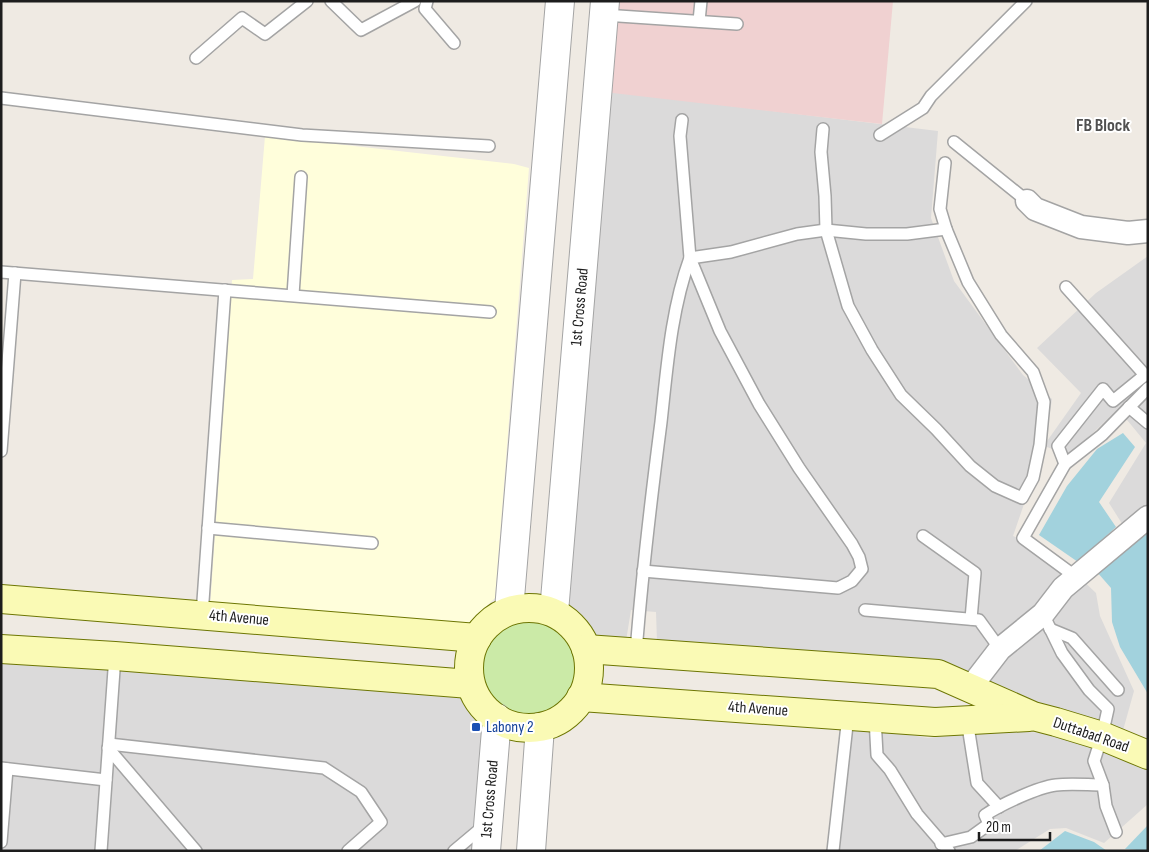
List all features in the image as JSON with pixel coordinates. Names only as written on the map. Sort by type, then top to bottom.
[{"type":"main road","name":"4th Avenue","points":[[1,599],[477,638]]},
{"type":"main road","points":[[535,607],[554,612],[570,623],[583,639],[589,660],[587,685],[578,704],[563,719],[540,727],[522,728],[504,723],[487,711],[474,694],[467,676],[470,653],[480,632],[495,617],[509,610],[535,607]]},
{"type":"main road","points":[[1,649],[115,656],[470,684]]},
{"type":"main road","points":[[586,649],[938,674],[1033,716]]},
{"type":"main road","name":"4th Avenue","points":[[581,697],[935,722],[1033,716]]},
{"type":"main road","name":"Duttabad Road","points":[[1033,716],[1102,736],[1148,755]]},
{"type":"street","points":[[509,610],[560,1]]},
{"type":"street","name":"1st Cross Road","points":[[554,612],[604,8]]},
{"type":"street","points":[[1027,201],[1035,210],[1081,227],[1128,233],[1148,231]]},
{"type":"street","points":[[970,688],[1000,648],[1047,622],[1063,588],[1148,517]]},
{"type":"street","name":"1st Cross Road","points":[[486,851],[496,718]]},
{"type":"street","points":[[531,851],[540,727]]},
{"type":"lane","points":[[196,58],[242,18],[265,34],[308,1]]},
{"type":"lane","points":[[332,1],[361,30],[415,1]]},
{"type":"lane","points":[[427,1],[425,9],[454,43]]},
{"type":"lane","points":[[699,21],[701,1]]},
{"type":"lane","points":[[880,135],[923,108],[931,96],[1026,1]]},
{"type":"lane","points":[[604,8],[699,21],[738,24]]},
{"type":"lane","points":[[1,98],[302,134],[489,146]]},
{"type":"lane","points":[[643,571],[838,588],[852,581],[862,569],[859,557],[852,544],[759,404],[720,331],[690,258],[680,136],[682,120]]},
{"type":"lane","points":[[824,129],[821,152],[826,230],[848,306],[872,350],[901,395],[970,466],[995,486],[1022,498],[1033,478],[1040,445],[1044,402],[1033,372],[1001,335],[968,282],[946,229],[940,209],[944,163]]},
{"type":"lane","points":[[954,142],[1027,201]]},
{"type":"lane","points":[[293,295],[301,177]]},
{"type":"lane","points":[[690,258],[731,252],[797,234],[826,230],[866,234],[907,234],[946,229]]},
{"type":"lane","points":[[636,652],[643,571],[670,343],[683,279],[690,258]]},
{"type":"lane","points":[[1,272],[490,312]]},
{"type":"lane","points":[[1,451],[15,273]]},
{"type":"lane","points":[[1065,464],[1058,446],[1103,389],[1113,401],[1145,375],[1066,288]]},
{"type":"lane","points":[[202,615],[225,290]]},
{"type":"lane","points":[[1076,577],[1023,538],[1065,464],[1102,435],[1148,388]]},
{"type":"lane","points":[[1129,407],[1148,424]]},
{"type":"lane","points":[[208,528],[372,543]]},
{"type":"lane","points":[[923,536],[975,573],[971,619]]},
{"type":"lane","points":[[865,610],[978,620],[1000,648]]},
{"type":"lane","points":[[1047,622],[1072,638],[1118,690]]},
{"type":"lane","points":[[1047,622],[1068,661],[1090,690],[1108,709],[1094,761],[1103,785],[1106,806],[1116,832]]},
{"type":"lane","points":[[101,851],[115,656]]},
{"type":"lane","points":[[833,851],[848,716]]},
{"type":"lane","points":[[875,718],[876,755],[890,770],[917,814],[945,847],[971,837],[989,824],[985,816],[999,807],[1033,792],[1056,785],[1103,785]]},
{"type":"lane","points":[[967,720],[977,782],[999,807]]},
{"type":"lane","points":[[108,746],[196,851]]},
{"type":"lane","points":[[108,746],[324,768],[361,792],[381,822],[348,851]]},
{"type":"lane","points":[[1,842],[4,768],[106,780]]},
{"type":"lane","points":[[454,851],[488,823]]},
{"type":"shaded area","points":[[613,1],[893,1],[882,124],[604,92]]},
{"type":"shaded area","points":[[605,91],[938,131],[931,218],[954,281],[1023,375],[1052,399],[1045,444],[1081,393],[1037,348],[1096,293],[1148,256],[1148,411],[1146,414],[1148,416],[1148,510],[1126,530],[1109,503],[1146,443],[1118,409],[1070,455],[1044,446],[1013,536],[1053,552],[1096,593],[1100,616],[1134,691],[1122,734],[1034,706],[948,663],[657,642],[656,612],[631,610],[626,641],[591,639],[583,624],[558,605]]},
{"type":"shaded area","points":[[265,136],[514,164],[529,168],[495,598],[465,627],[210,608],[232,280],[253,279]]},
{"type":"shaded area","points":[[1,657],[462,695],[485,729],[475,851],[1,851]]},
{"type":"shaded area","points":[[852,726],[928,738],[1003,731],[1049,733],[1126,759],[1148,769],[1148,804],[1104,843],[1066,828],[1050,829],[1015,851],[830,851]]},
{"type":"green space","points":[[529,622],[547,625],[562,635],[572,650],[575,668],[572,686],[562,701],[547,711],[529,714],[511,711],[496,701],[486,686],[483,668],[486,650],[496,635],[511,625]]},
{"type":"water","points":[[1123,433],[1135,447],[1099,502],[1116,527],[1078,562],[1039,535],[1067,486],[1097,449]]},
{"type":"water","points":[[1148,530],[1148,694],[1120,647],[1112,622],[1111,588],[1097,572]]},
{"type":"water","points":[[1148,825],[1148,851],[1125,849]]},
{"type":"water","points":[[1065,831],[1094,842],[1107,851],[1039,851]]},
{"type":"place","name":"Labony 2","points":[[476,727]]},
{"type":"district","name":"FB Block","points":[[1103,125]]}]
